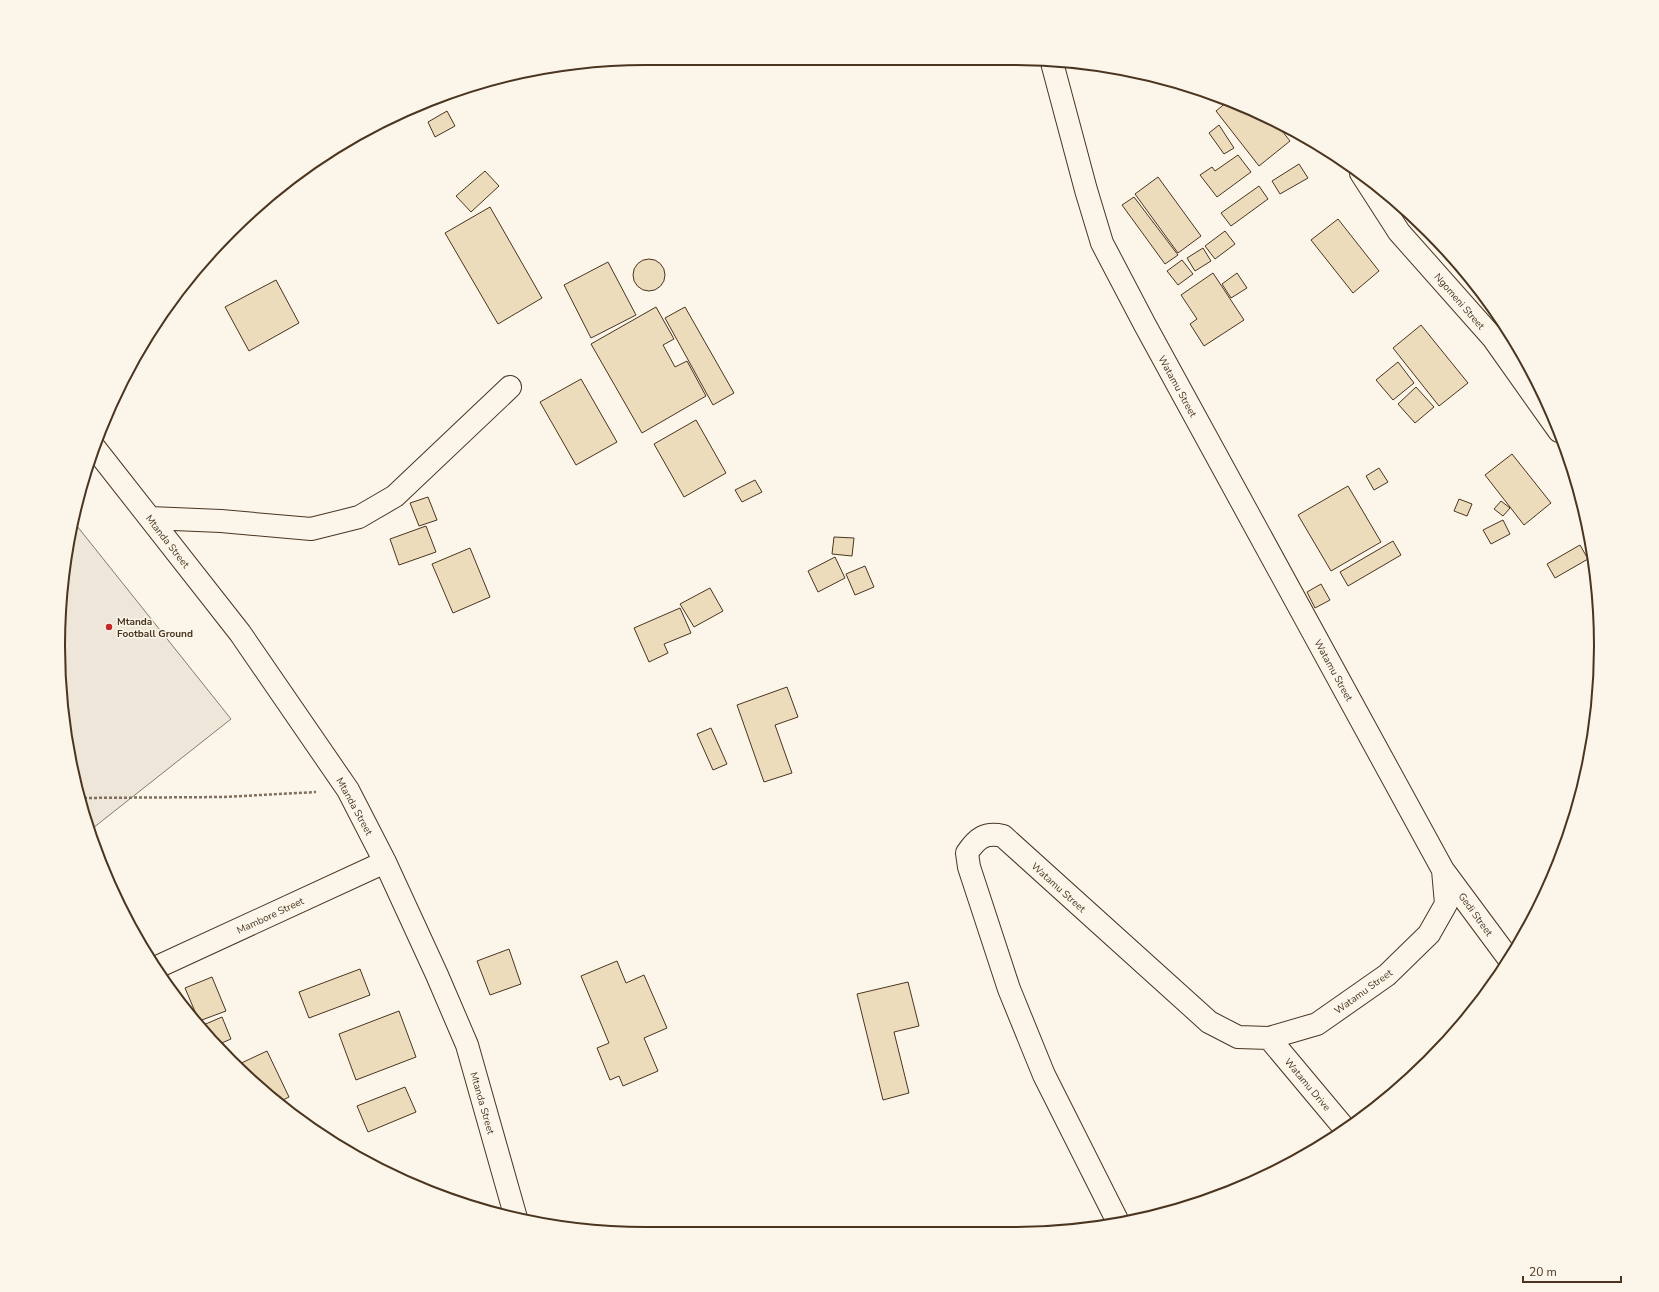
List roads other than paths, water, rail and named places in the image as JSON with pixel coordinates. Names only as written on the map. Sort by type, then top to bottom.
[{"type":"street","name":"Watamu Street","points":[[1053,66],[1086,190],[1102,243],[1149,332],[1443,870],[1446,904],[1429,934],[1387,975],[1317,1024],[1269,1038],[1238,1037],[1209,1022],[1003,836],[992,834],[976,840],[967,853],[969,867],[1009,989],[1044,1075],[1116,1218]]},
{"type":"street","name":"Ngomeni Street","points":[[1371,189],[1400,232],[1493,338],[1543,408]]},
{"type":"street","points":[[150,518],[221,521],[311,529],[359,517],[395,496],[510,387]]},
{"type":"street","name":"Mtanda Street","points":[[98,453],[240,633],[348,790],[385,862],[437,975],[466,1045],[514,1211]]},
{"type":"street","name":"Mambore Street","points":[[161,965],[385,862]]},
{"type":"street","name":"Gedi Street","points":[[1443,870],[1505,954]]},
{"type":"street","name":"Watamu Drive","points":[[1269,1038],[1342,1125]]},
{"type":"place","name":"Mtanda Football Ground","points":[[109,627]]}]
